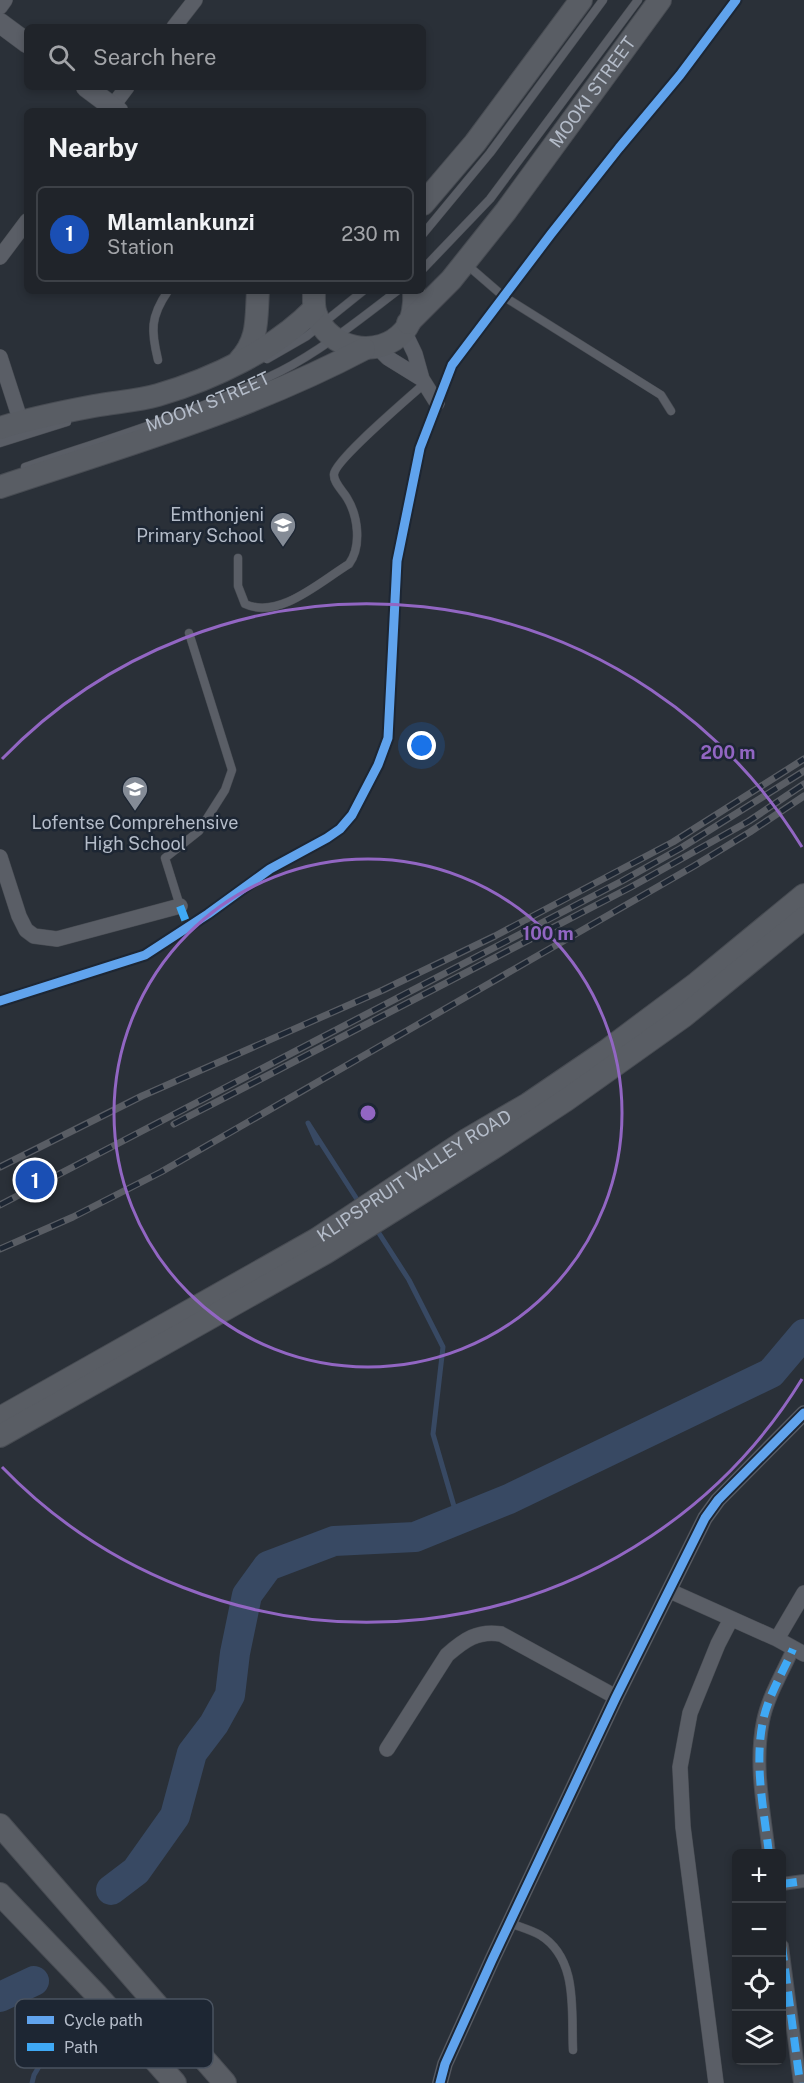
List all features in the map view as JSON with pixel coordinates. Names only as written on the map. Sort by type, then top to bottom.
[{"type":"main road","points":[[426,200],[482,133],[581,0]]},
{"type":"main road","name":"MOOKI STREET","points":[[6,479],[189,424],[389,342],[429,304],[465,263],[506,211],[660,0]]},
{"type":"main road","points":[[426,184],[450,172]]},
{"type":"main road","points":[[242,367],[246,353],[255,337],[258,294]]},
{"type":"main road","points":[[406,327],[415,302],[414,294]]},
{"type":"main road","points":[[321,316],[343,344],[370,348]]},
{"type":"main road","name":"MOOKI STREET","points":[[10,425],[37,417],[159,395],[242,367],[298,325],[321,316]]},
{"type":"main road","name":"KLIPSPRUIT VALLEY ROAD","points":[[409,1190],[468,1139],[528,1104],[606,1051],[697,983],[804,895]]},
{"type":"main road","name":"KLIPSPRUIT VALLEY ROAD","points":[[0,1436],[321,1246],[409,1190],[566,1100],[684,1016],[804,918]]},
{"type":"main road","name":"KLIPSPRUIT VALLEY ROAD","points":[[0,1418],[321,1246]]},
{"type":"main road","points":[[0,1825],[152,1999]]},
{"type":"main road","points":[[0,1894],[100,1999]]},
{"type":"main road","points":[[162,2068],[175,2083]]},
{"type":"main road","points":[[212,2068],[225,2083]]},
{"type":"street","points":[[0,7],[5,0]]},
{"type":"street","points":[[176,24],[195,0]]},
{"type":"street","points":[[0,23],[24,41]]},
{"type":"street","points":[[90,90],[111,108]]},
{"type":"street","points":[[114,108],[125,90]]},
{"type":"street","points":[[0,257],[24,225]]},
{"type":"street","points":[[406,327],[424,381],[437,403]]},
{"type":"street","points":[[370,348],[424,381]]},
{"type":"street","points":[[0,357],[10,425]]},
{"type":"street","points":[[0,857],[19,916],[26,930],[34,936],[57,939],[180,906]]},
{"type":"street","points":[[440,2083],[445,2064],[616,1697],[711,1510],[804,1413]]},
{"type":"street","points":[[670,1591],[777,1639],[798,1651],[763,1719],[759,1776],[768,1849]]},
{"type":"street","points":[[777,1639],[804,1593]]},
{"type":"street","points":[[716,2083],[683,1827],[680,1767],[690,1713],[718,1644],[731,1619]]},
{"type":"street","points":[[387,1749],[447,1654],[459,1643],[481,1633],[501,1634],[616,1697]]},
{"type":"street","points":[[786,1883],[804,1881]]},
{"type":"street","points":[[783,1957],[800,2083]]},
{"type":"lane","points":[[426,230],[490,153],[603,0]]},
{"type":"lane","name":"MOOKI STREET","points":[[426,266],[490,199],[639,0]]},
{"type":"lane","points":[[465,263],[503,296],[661,395],[671,411]]},
{"type":"lane","points":[[158,360],[153,338],[153,324],[156,312],[166,294]]},
{"type":"lane","name":"MOOKI STREET","points":[[6,479],[215,402],[283,370],[321,316],[358,294]]},
{"type":"lane","name":"MOOKI STREET","points":[[321,316],[388,294]]},
{"type":"lane","name":"MOOKI STREET","points":[[122,411],[178,396],[242,367]]},
{"type":"lane","points":[[238,558],[238,586],[244,604],[266,608],[289,602],[349,564],[356,547],[355,521],[348,500],[336,482],[334,475],[336,470],[350,452],[424,381]]},
{"type":"lane","points":[[0,443],[76,419]]},
{"type":"lane","points":[[180,906],[165,858],[199,831],[225,790],[232,770],[189,633]]},
{"type":"lane","points":[[510,1923],[541,1936],[560,1953],[570,1977],[573,2050]]},
{"type":"waterway","points":[[317,1143],[308,1123],[360,1204]]},
{"type":"waterway","points":[[375,1227],[409,1280],[443,1347],[433,1434],[458,1520]]},
{"type":"waterway","points":[[111,1890],[136,1871],[175,1816],[192,1753],[214,1724],[230,1695],[235,1653],[247,1595],[268,1566],[334,1541],[415,1537],[509,1499],[771,1373],[804,1334]]},
{"type":"waterway","points":[[0,1997],[34,1981]]},
{"type":"waterway","points":[[32,2083],[38,2068]]},
{"type":"railway","points":[[0,1167],[142,1096],[383,990],[495,936],[673,842],[804,759]]},
{"type":"railway","points":[[0,1205],[622,881],[681,848],[804,771]]},
{"type":"railway","points":[[174,1124],[631,887],[749,821],[804,784]]},
{"type":"railway","points":[[0,1249],[73,1217],[161,1172],[694,866],[804,796]]},
{"type":"marked path","points":[[180,906],[188,927]]},
{"type":"marked path","points":[[768,1849],[761,1788],[760,1738],[768,1702],[793,1649]]},
{"type":"marked path","points":[[786,1883],[804,1881]]},
{"type":"marked path","points":[[783,1957],[800,2083]]},
{"type":"cycle path","points":[[0,1001],[145,955],[208,914],[270,869],[327,838],[340,829],[352,815],[378,765],[388,738],[397,561],[420,448],[452,365],[551,234],[680,75],[736,0]]},
{"type":"cycle path","points":[[440,2083],[445,2064],[492,1960],[616,1697],[705,1518],[718,1500],[804,1413]]},
{"type":"place","name":"Emthonjeni Primary School","points":[[283,548]]},
{"type":"place","name":"Lofentse Comprehensive High School","points":[[135,812]]},
{"type":"place","name":"Mlamlankunzi","points":[[35,1180]]}]
